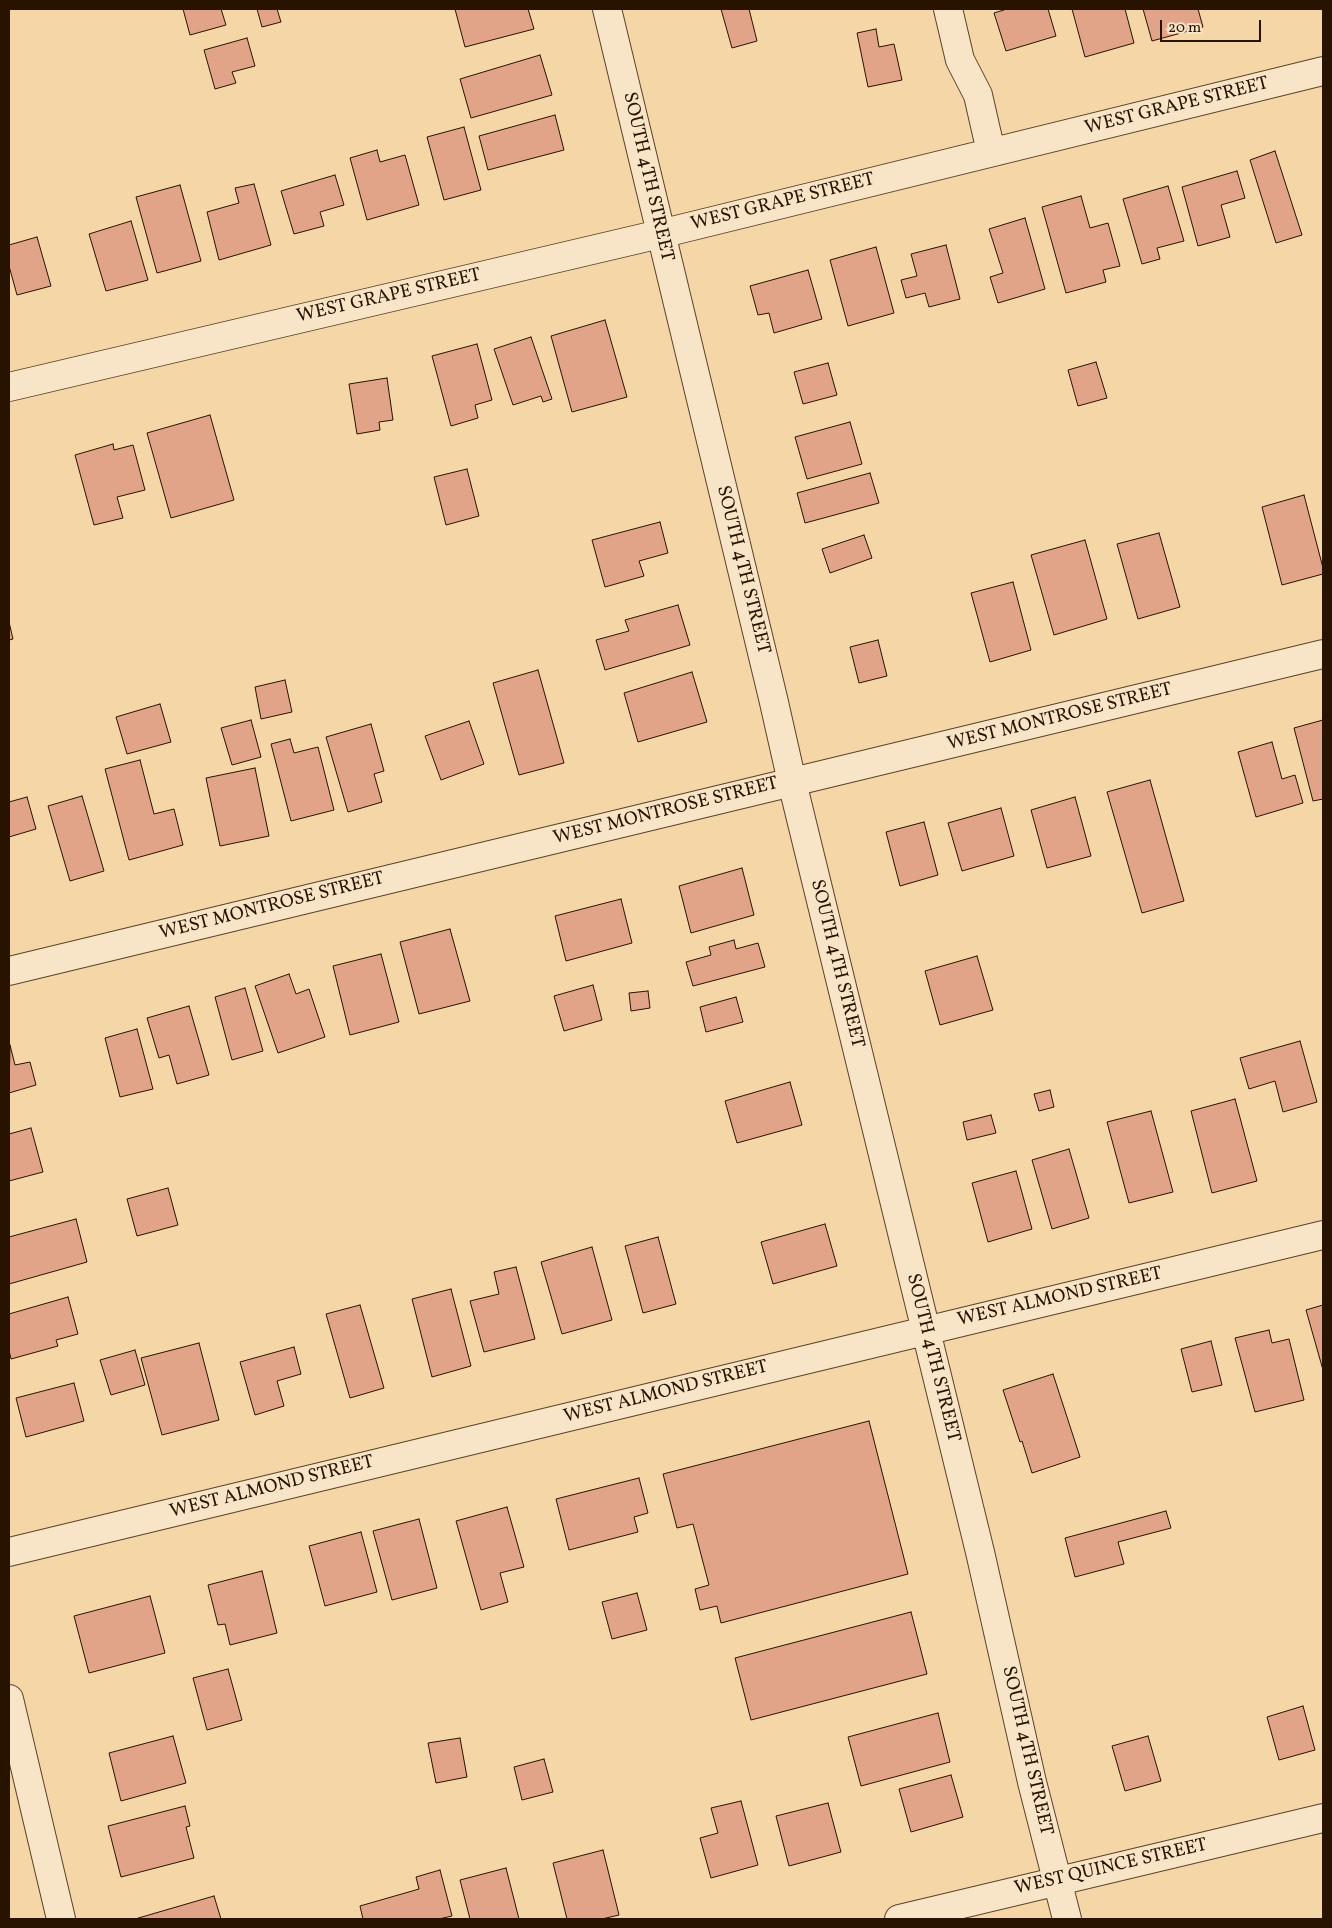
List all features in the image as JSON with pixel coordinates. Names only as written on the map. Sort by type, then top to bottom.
[{"type":"street","name":"SOUTH 4TH STREET","points":[[606,9],[980,1552],[1030,1772],[1067,1919]]},
{"type":"street","points":[[948,9],[960,60],[978,95],[991,152]]},
{"type":"street","name":"WEST GRAPE STREET","points":[[9,387],[660,234],[1323,71]]},
{"type":"street","name":"WEST MONTROSE STREET","points":[[9,971],[1323,654]]},
{"type":"street","name":"WEST ALMOND STREET","points":[[9,1552],[1323,1235]]},
{"type":"street","points":[[9,1698],[62,1919]]},
{"type":"street","name":"WEST QUINCE STREET","points":[[899,1919],[1323,1818]]},
{"type":"building","points":[[183,9],[221,9],[226,25],[190,35]]},
{"type":"building","points":[[257,9],[277,9],[281,22],[262,27]]},
{"type":"building","points":[[455,9],[528,9],[534,29],[465,47]]},
{"type":"building","points":[[721,9],[749,9],[757,41],[732,48]]},
{"type":"building","points":[[1007,9],[1048,9],[1056,36],[1006,51],[994,13]]},
{"type":"building","points":[[1072,9],[1125,9],[1134,43],[1085,57]]},
{"type":"building","points":[[1143,9],[1198,9],[1203,27],[1152,41]]},
{"type":"building","points":[[876,29],[879,47],[894,44],[902,80],[868,87],[857,33]]},
{"type":"building","points":[[247,38],[255,66],[232,72],[236,83],[215,89],[204,50]]},
{"type":"building","points":[[540,55],[552,95],[471,118],[460,79]]},
{"type":"building","points":[[555,115],[564,150],[488,170],[479,136]]},
{"type":"building","points":[[464,127],[481,190],[444,200],[427,137]]},
{"type":"building","points":[[377,150],[380,162],[405,155],[419,205],[367,220],[350,158]]},
{"type":"building","points":[[1275,151],[1302,235],[1276,243],[1250,160]]},
{"type":"building","points":[[1237,171],[1245,198],[1221,205],[1230,237],[1198,246],[1182,187]]},
{"type":"building","points":[[335,175],[344,205],[320,212],[324,226],[294,234],[281,191]]},
{"type":"building","points":[[254,184],[271,245],[219,260],[207,212],[239,203],[235,188]]},
{"type":"building","points":[[180,185],[201,261],[157,273],[136,197]]},
{"type":"building","points":[[1168,186],[1184,241],[1157,248],[1160,259],[1142,264],[1123,199]]},
{"type":"building","points":[[1081,196],[1090,228],[1108,223],[1120,266],[1103,270],[1106,282],[1066,293],[1042,207]]},
{"type":"building","points":[[1025,218],[1045,289],[998,303],[990,277],[1003,273],[989,229]]},
{"type":"building","points":[[131,221],[148,280],[106,291],[89,234]]},
{"type":"building","points":[[37,237],[51,286],[17,295],[9,266],[9,245]]},
{"type":"building","points":[[946,245],[960,299],[929,307],[925,293],[906,298],[901,280],[917,276],[911,254]]},
{"type":"building","points":[[876,247],[894,313],[848,326],[830,260]]},
{"type":"building","points":[[808,270],[822,319],[774,333],[769,313],[758,315],[750,286]]},
{"type":"building","points":[[605,320],[627,397],[572,412],[551,336]]},
{"type":"building","points":[[531,337],[552,399],[543,402],[541,396],[513,405],[494,349]]},
{"type":"building","points":[[477,344],[492,400],[475,405],[478,418],[451,426],[432,356]]},
{"type":"building","points":[[1096,362],[1107,398],[1078,406],[1068,370]]},
{"type":"building","points":[[828,363],[837,395],[803,404],[794,372]]},
{"type":"building","points":[[387,378],[393,420],[379,422],[380,430],[357,434],[349,384]]},
{"type":"building","points":[[210,415],[234,500],[171,518],[147,433]]},
{"type":"building","points":[[850,422],[862,464],[807,479],[795,437]]},
{"type":"building","points":[[113,444],[114,450],[133,445],[145,490],[117,497],[123,518],[94,525],[75,455]]},
{"type":"building","points":[[467,469],[479,516],[446,525],[434,477]]},
{"type":"building","points":[[870,473],[879,503],[805,523],[797,493]]},
{"type":"building","points":[[1304,495],[1323,574],[1282,585],[1262,507]]},
{"type":"building","points":[[660,522],[668,553],[639,561],[644,576],[605,587],[592,540]]},
{"type":"building","points":[[1159,533],[1180,607],[1138,619],[1117,544]]},
{"type":"building","points":[[864,535],[872,558],[830,573],[822,549]]},
{"type":"building","points":[[1085,540],[1107,619],[1054,635],[1031,555]]},
{"type":"building","points":[[1013,582],[1031,650],[990,662],[971,593]]},
{"type":"building","points":[[678,605],[690,645],[605,670],[596,640],[629,631],[625,620]]},
{"type":"building","points":[[9,622],[13,639],[9,640]]},
{"type":"building","points":[[878,640],[887,676],[859,683],[850,647]]},
{"type":"building","points":[[538,670],[564,763],[519,775],[493,683]]},
{"type":"building","points":[[692,672],[707,722],[638,742],[624,693]]},
{"type":"building","points":[[285,680],[292,712],[261,719],[255,687]]},
{"type":"building","points":[[160,704],[171,742],[127,754],[116,717]]},
{"type":"building","points":[[251,720],[261,757],[232,765],[221,728]]},
{"type":"building","points":[[1323,720],[1323,799],[1313,801],[1294,728]]},
{"type":"building","points":[[469,721],[484,764],[441,780],[425,736]]},
{"type":"building","points":[[371,724],[384,771],[374,774],[382,802],[348,812],[326,737]]},
{"type":"building","points":[[290,739],[294,753],[318,747],[334,810],[291,821],[271,744]]},
{"type":"building","points":[[1272,742],[1282,779],[1295,775],[1303,803],[1256,817],[1238,752]]},
{"type":"building","points":[[140,760],[154,814],[174,809],[183,845],[129,860],[105,769]]},
{"type":"building","points":[[255,768],[269,836],[220,846],[206,778]]},
{"type":"building","points":[[1150,780],[1184,901],[1142,913],[1107,792]]},
{"type":"building","points":[[82,796],[104,871],[70,881],[48,806]]},
{"type":"building","points":[[27,797],[36,829],[9,837],[9,802]]},
{"type":"building","points":[[1075,797],[1091,856],[1047,868],[1031,810]]},
{"type":"building","points":[[1001,808],[1014,856],[962,871],[948,823]]},
{"type":"building","points":[[924,822],[938,875],[900,886],[886,832]]},
{"type":"building","points":[[742,868],[754,915],[691,933],[679,886]]},
{"type":"building","points":[[621,899],[632,943],[566,961],[555,916]]},
{"type":"building","points":[[450,929],[470,1001],[419,1014],[400,942]]},
{"type":"building","points":[[734,940],[736,949],[758,943],[765,967],[693,986],[686,962],[711,955],[709,947]]},
{"type":"building","points":[[381,954],[399,1022],[350,1035],[333,966]]},
{"type":"building","points":[[977,956],[993,1010],[940,1025],[925,971]]},
{"type":"building","points":[[289,974],[296,994],[309,989],[325,1037],[278,1053],[255,986]]},
{"type":"building","points":[[593,985],[602,1020],[564,1031],[554,996]]},
{"type":"building","points":[[245,988],[263,1051],[232,1060],[215,997]]},
{"type":"building","points":[[648,991],[650,1008],[631,1011],[629,993]]},
{"type":"building","points":[[736,997],[743,1022],[706,1032],[700,1007]]},
{"type":"building","points":[[189,1006],[209,1075],[177,1084],[169,1055],[159,1058],[147,1018]]},
{"type":"building","points":[[137,1029],[153,1089],[120,1097],[105,1038]]},
{"type":"building","points":[[1300,1041],[1317,1102],[1283,1112],[1275,1081],[1249,1089],[1240,1058]]},
{"type":"building","points":[[10,1045],[15,1065],[30,1062],[36,1085],[9,1093]]},
{"type":"building","points":[[790,1082],[802,1125],[737,1143],[725,1101]]},
{"type":"building","points":[[1050,1090],[1054,1107],[1039,1111],[1034,1094]]},
{"type":"building","points":[[1235,1099],[1257,1181],[1212,1193],[1191,1111]]},
{"type":"building","points":[[1151,1111],[1173,1192],[1129,1203],[1107,1122]]},
{"type":"building","points":[[991,1115],[996,1133],[967,1140],[963,1122]]},
{"type":"building","points":[[31,1128],[43,1172],[9,1181],[9,1134]]},
{"type":"building","points":[[1069,1149],[1089,1218],[1052,1229],[1032,1160]]},
{"type":"building","points":[[1016,1171],[1032,1229],[988,1242],[972,1183]]},
{"type":"building","points":[[168,1188],[178,1225],[137,1236],[127,1199]]},
{"type":"building","points":[[76,1219],[87,1262],[9,1284],[9,1237]]},
{"type":"building","points":[[825,1224],[837,1266],[773,1284],[761,1242]]},
{"type":"building","points":[[658,1237],[676,1304],[643,1313],[625,1246]]},
{"type":"building","points":[[592,1247],[612,1320],[562,1334],[541,1262]]},
{"type":"building","points":[[516,1267],[535,1339],[484,1352],[470,1301],[499,1294],[494,1272]]},
{"type":"building","points":[[451,1289],[471,1366],[432,1377],[412,1299]]},
{"type":"building","points":[[68,1297],[78,1334],[56,1340],[58,1346],[11,1359],[9,1350],[9,1314]]},
{"type":"building","points":[[360,1305],[384,1388],[350,1398],[326,1314]]},
{"type":"building","points":[[1323,1305],[1323,1370],[1306,1310]]},
{"type":"building","points":[[1269,1330],[1272,1343],[1289,1339],[1304,1400],[1255,1412],[1235,1338]]},
{"type":"building","points":[[1211,1341],[1222,1385],[1192,1392],[1181,1349]]},
{"type":"building","points":[[199,1343],[219,1420],[162,1435],[141,1358]]},
{"type":"building","points":[[294,1347],[301,1374],[277,1381],[284,1406],[255,1415],[240,1362]]},
{"type":"building","points":[[135,1350],[145,1385],[111,1395],[100,1360]]},
{"type":"building","points":[[1053,1374],[1080,1457],[1032,1473],[1003,1390]]},
{"type":"building","points":[[74,1383],[84,1421],[26,1437],[16,1398]]},
{"type":"building","points":[[869,1421],[908,1574],[721,1623],[717,1606],[700,1610],[695,1589],[709,1585],[693,1524],[677,1528],[663,1474]]},
{"type":"building","points":[[639,1478],[648,1513],[634,1517],[638,1532],[569,1550],[556,1499]]},
{"type":"building","points":[[507,1507],[524,1567],[500,1573],[508,1602],[481,1610],[456,1521]]},
{"type":"building","points":[[1166,1511],[1171,1528],[1118,1542],[1124,1564],[1075,1577],[1065,1538]]},
{"type":"building","points":[[419,1519],[437,1588],[392,1600],[373,1531]]},
{"type":"building","points":[[361,1532],[377,1592],[325,1606],[309,1546]]},
{"type":"building","points":[[262,1571],[277,1633],[230,1645],[225,1624],[218,1625],[208,1585]]},
{"type":"building","points":[[637,1593],[647,1630],[612,1639],[602,1602]]},
{"type":"building","points":[[150,1596],[165,1653],[89,1673],[74,1616]]},
{"type":"building","points":[[911,1612],[927,1674],[751,1720],[735,1658]]},
{"type":"building","points":[[228,1669],[242,1720],[207,1730],[193,1678]]},
{"type":"building","points":[[1303,1706],[1315,1750],[1279,1760],[1267,1717]]},
{"type":"building","points":[[938,1713],[950,1762],[861,1786],[848,1737]]},
{"type":"building","points":[[173,1736],[186,1783],[121,1801],[109,1753]]},
{"type":"building","points":[[1148,1736],[1161,1781],[1125,1791],[1112,1746]]},
{"type":"building","points":[[460,1738],[467,1777],[436,1783],[428,1743]]},
{"type":"building","points":[[544,1759],[553,1792],[522,1800],[514,1767]]},
{"type":"building","points":[[951,1775],[963,1817],[911,1832],[899,1789]]},
{"type":"building","points":[[741,1801],[758,1865],[711,1878],[700,1838],[718,1833],[711,1808]]},
{"type":"building","points":[[828,1803],[841,1852],[789,1866],[776,1816]]},
{"type":"building","points":[[185,1806],[190,1826],[186,1827],[194,1858],[121,1877],[108,1826]]},
{"type":"building","points":[[603,1850],[619,1915],[602,1919],[567,1919],[553,1863]]},
{"type":"building","points":[[506,1868],[519,1919],[470,1919],[460,1880]]},
{"type":"building","points":[[440,1870],[452,1916],[439,1919],[363,1919],[360,1906],[419,1889],[416,1877]]},
{"type":"building","points":[[214,1896],[221,1919],[135,1919]]}]
